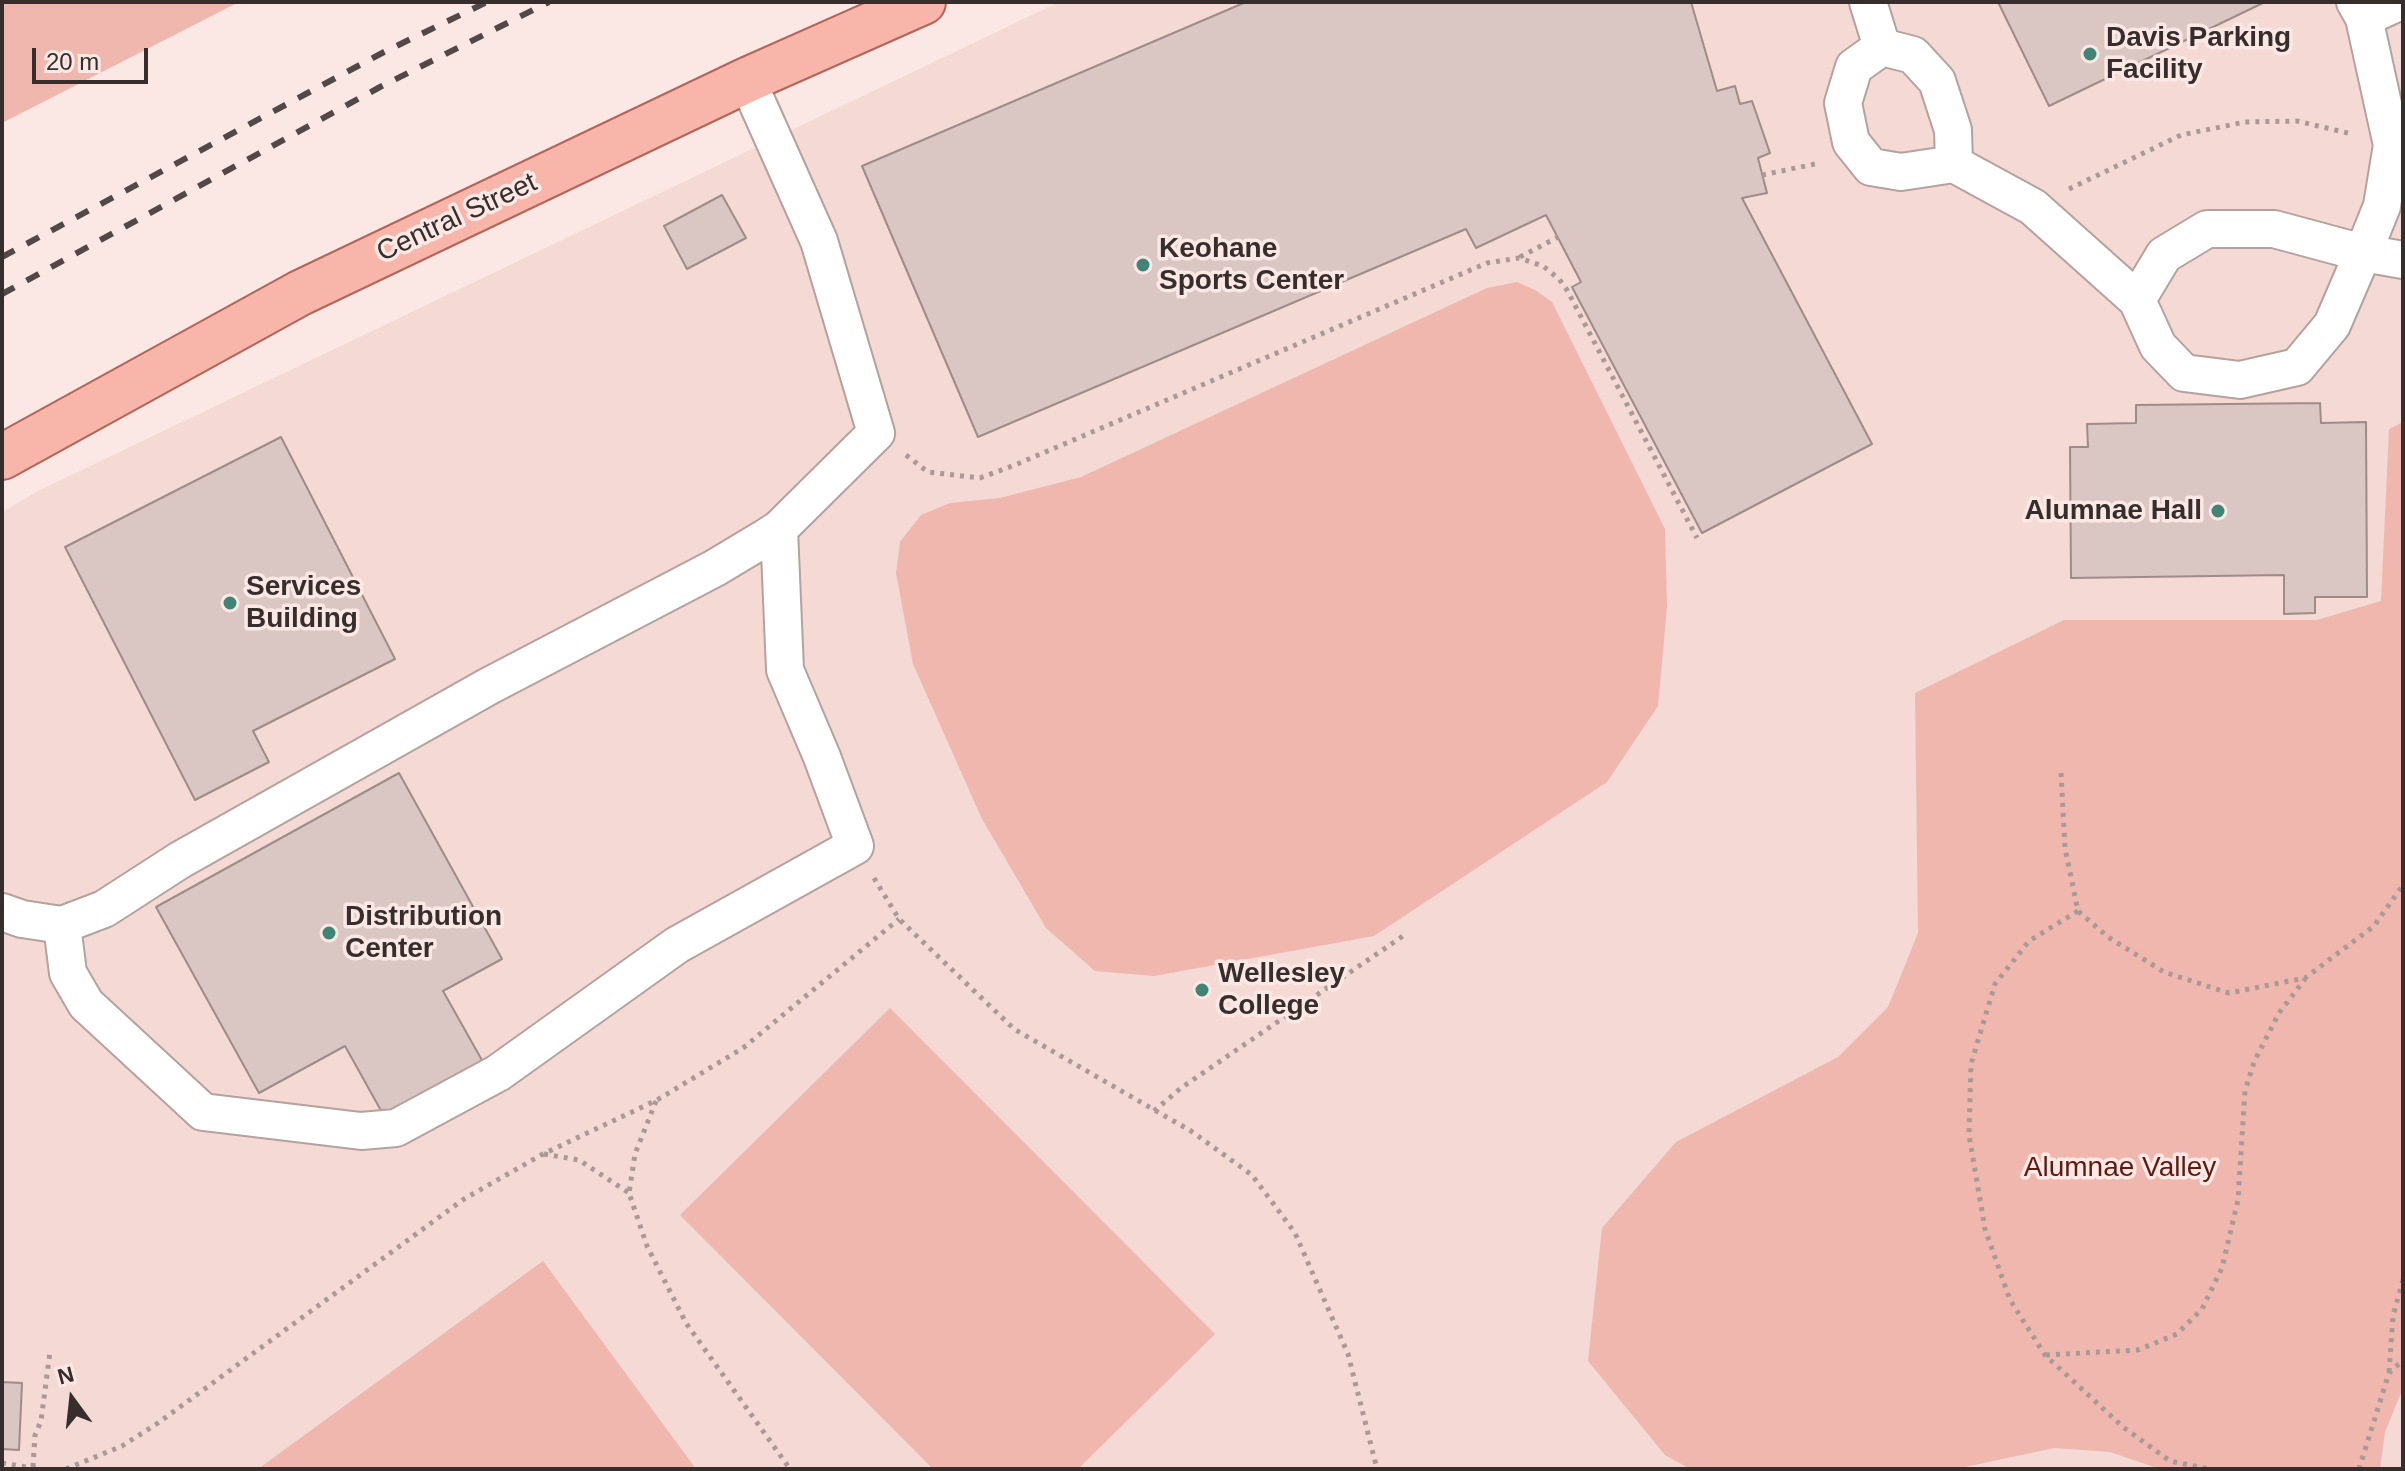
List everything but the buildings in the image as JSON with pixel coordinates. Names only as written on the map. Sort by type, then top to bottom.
[{"type":"main road","name":"Central Street","points":[[2,457],[300,293],[747,80],[923,2]]},
{"type":"lane","points":[[1868,2],[1882,47]]},
{"type":"lane","points":[[1882,47],[1854,67],[1843,103],[1851,142],[1871,167],[1901,172],[1954,164],[2033,207],[2137,300],[2158,346],[2184,373],[2240,380],[2297,367],[2332,325],[2363,253],[2382,206],[2392,145],[2360,10],[2399,2]]},
{"type":"lane","points":[[1882,47],[1913,55],[1937,81],[1953,130],[1954,164]]},
{"type":"lane","points":[[2,912],[22,919],[62,925],[104,909],[180,860],[489,686],[715,568],[779,529],[876,433],[819,241],[747,80]]},
{"type":"lane","points":[[2137,300],[2164,255],[2207,229],[2274,229],[2363,253],[2403,260]]},
{"type":"lane","points":[[62,925],[68,973],[86,1004],[203,1112],[361,1131],[396,1128],[498,1073],[677,945],[855,846],[785,670],[779,529]]},
{"type":"path","points":[[2033,207],[2181,135],[2245,122],[2297,121],[2392,145]]},
{"type":"path","points":[[1762,175],[1860,154]]},
{"type":"path","points":[[876,433],[928,472],[980,478],[1487,263],[1519,258],[1558,237]]},
{"type":"path","points":[[1519,258],[1543,266],[1567,290],[1697,538]]},
{"type":"path","points":[[2061,773],[2065,848],[2078,911],[2108,937],[2164,972],[2229,993],[2305,978]]},
{"type":"path","points":[[855,846],[899,919],[1014,1029],[1191,1131],[1252,1175],[1295,1233],[1348,1354],[1377,1469]]},
{"type":"path","points":[[2045,1355],[2138,1350],[2177,1334],[2202,1309],[2222,1268],[2238,1200],[2245,1091],[2254,1062],[2279,1013],[2305,978],[2374,926],[2403,885]]},
{"type":"path","points":[[2078,911],[2029,941],[1995,984],[1971,1064],[1969,1135],[1985,1229],[2010,1300],[2045,1355],[2123,1427],[2170,1461],[2209,1469]]},
{"type":"path","points":[[66,1469],[122,1446],[158,1423],[464,1199],[543,1154],[657,1100],[743,1048],[899,919]]},
{"type":"path","points":[[1154,1111],[1181,1088],[1403,936]]},
{"type":"path","points":[[657,1100],[635,1154],[629,1193],[647,1246],[686,1323],[790,1469]]},
{"type":"path","points":[[543,1154],[579,1160],[629,1193]]},
{"type":"path","points":[[2359,1469],[2389,1373],[2393,1316],[2403,1280]]},
{"type":"path","points":[[2,1463],[36,1468],[35,1435],[41,1421],[50,1352]]},
{"type":"path","points":[[2389,1373],[2403,1360]]},
{"type":"path","points":[[2168,1469],[2170,1461]]},
{"type":"shaded area","name":"Wellesley College","points":[[1059,2],[2403,2],[2403,1469],[2,1469],[2,512],[40,490]]},
{"type":"green space","points":[[2,2],[239,2],[2,123]]},
{"type":"green space","points":[[1517,282],[1552,302],[1665,529],[1667,607],[1658,706],[1607,782],[1374,936],[1154,976],[1095,971],[1046,928],[982,819],[913,664],[896,573],[900,542],[921,515],[950,503],[1000,498],[1081,477],[1487,288]]},
{"type":"green space","name":"Alumnae Valley","points":[[2403,422],[2403,1388],[2385,1432],[2380,1469],[2160,1469],[2110,1452],[2054,1448],[1956,1469],[1690,1469],[1665,1455],[1588,1361],[1602,1228],[1676,1142],[1838,1057],[1888,1007],[1918,933],[1915,693],[2064,620],[2317,620],[2381,601],[2389,429]]},
{"type":"green space","points":[[890,1008],[1215,1334],[1078,1469],[933,1469],[680,1215]]},
{"type":"green space","points":[[543,1261],[696,1469],[258,1469]]},
{"type":"railway","points":[[2,257],[384,52],[487,2]]},
{"type":"railway","points":[[2,294],[380,87],[549,2]]},
{"type":"place","name":"Davis Parking Facility","points":[[2090,54]]},
{"type":"place","name":"Keohane Sports Center","points":[[1143,265]]},
{"type":"place","name":"Alumnae Hall","points":[[2218,511]]},
{"type":"place","name":"Services Building","points":[[230,603]]},
{"type":"place","name":"Distribution Center","points":[[329,933]]},
{"type":"place","name":"Wellesley College","points":[[1202,990]]}]
